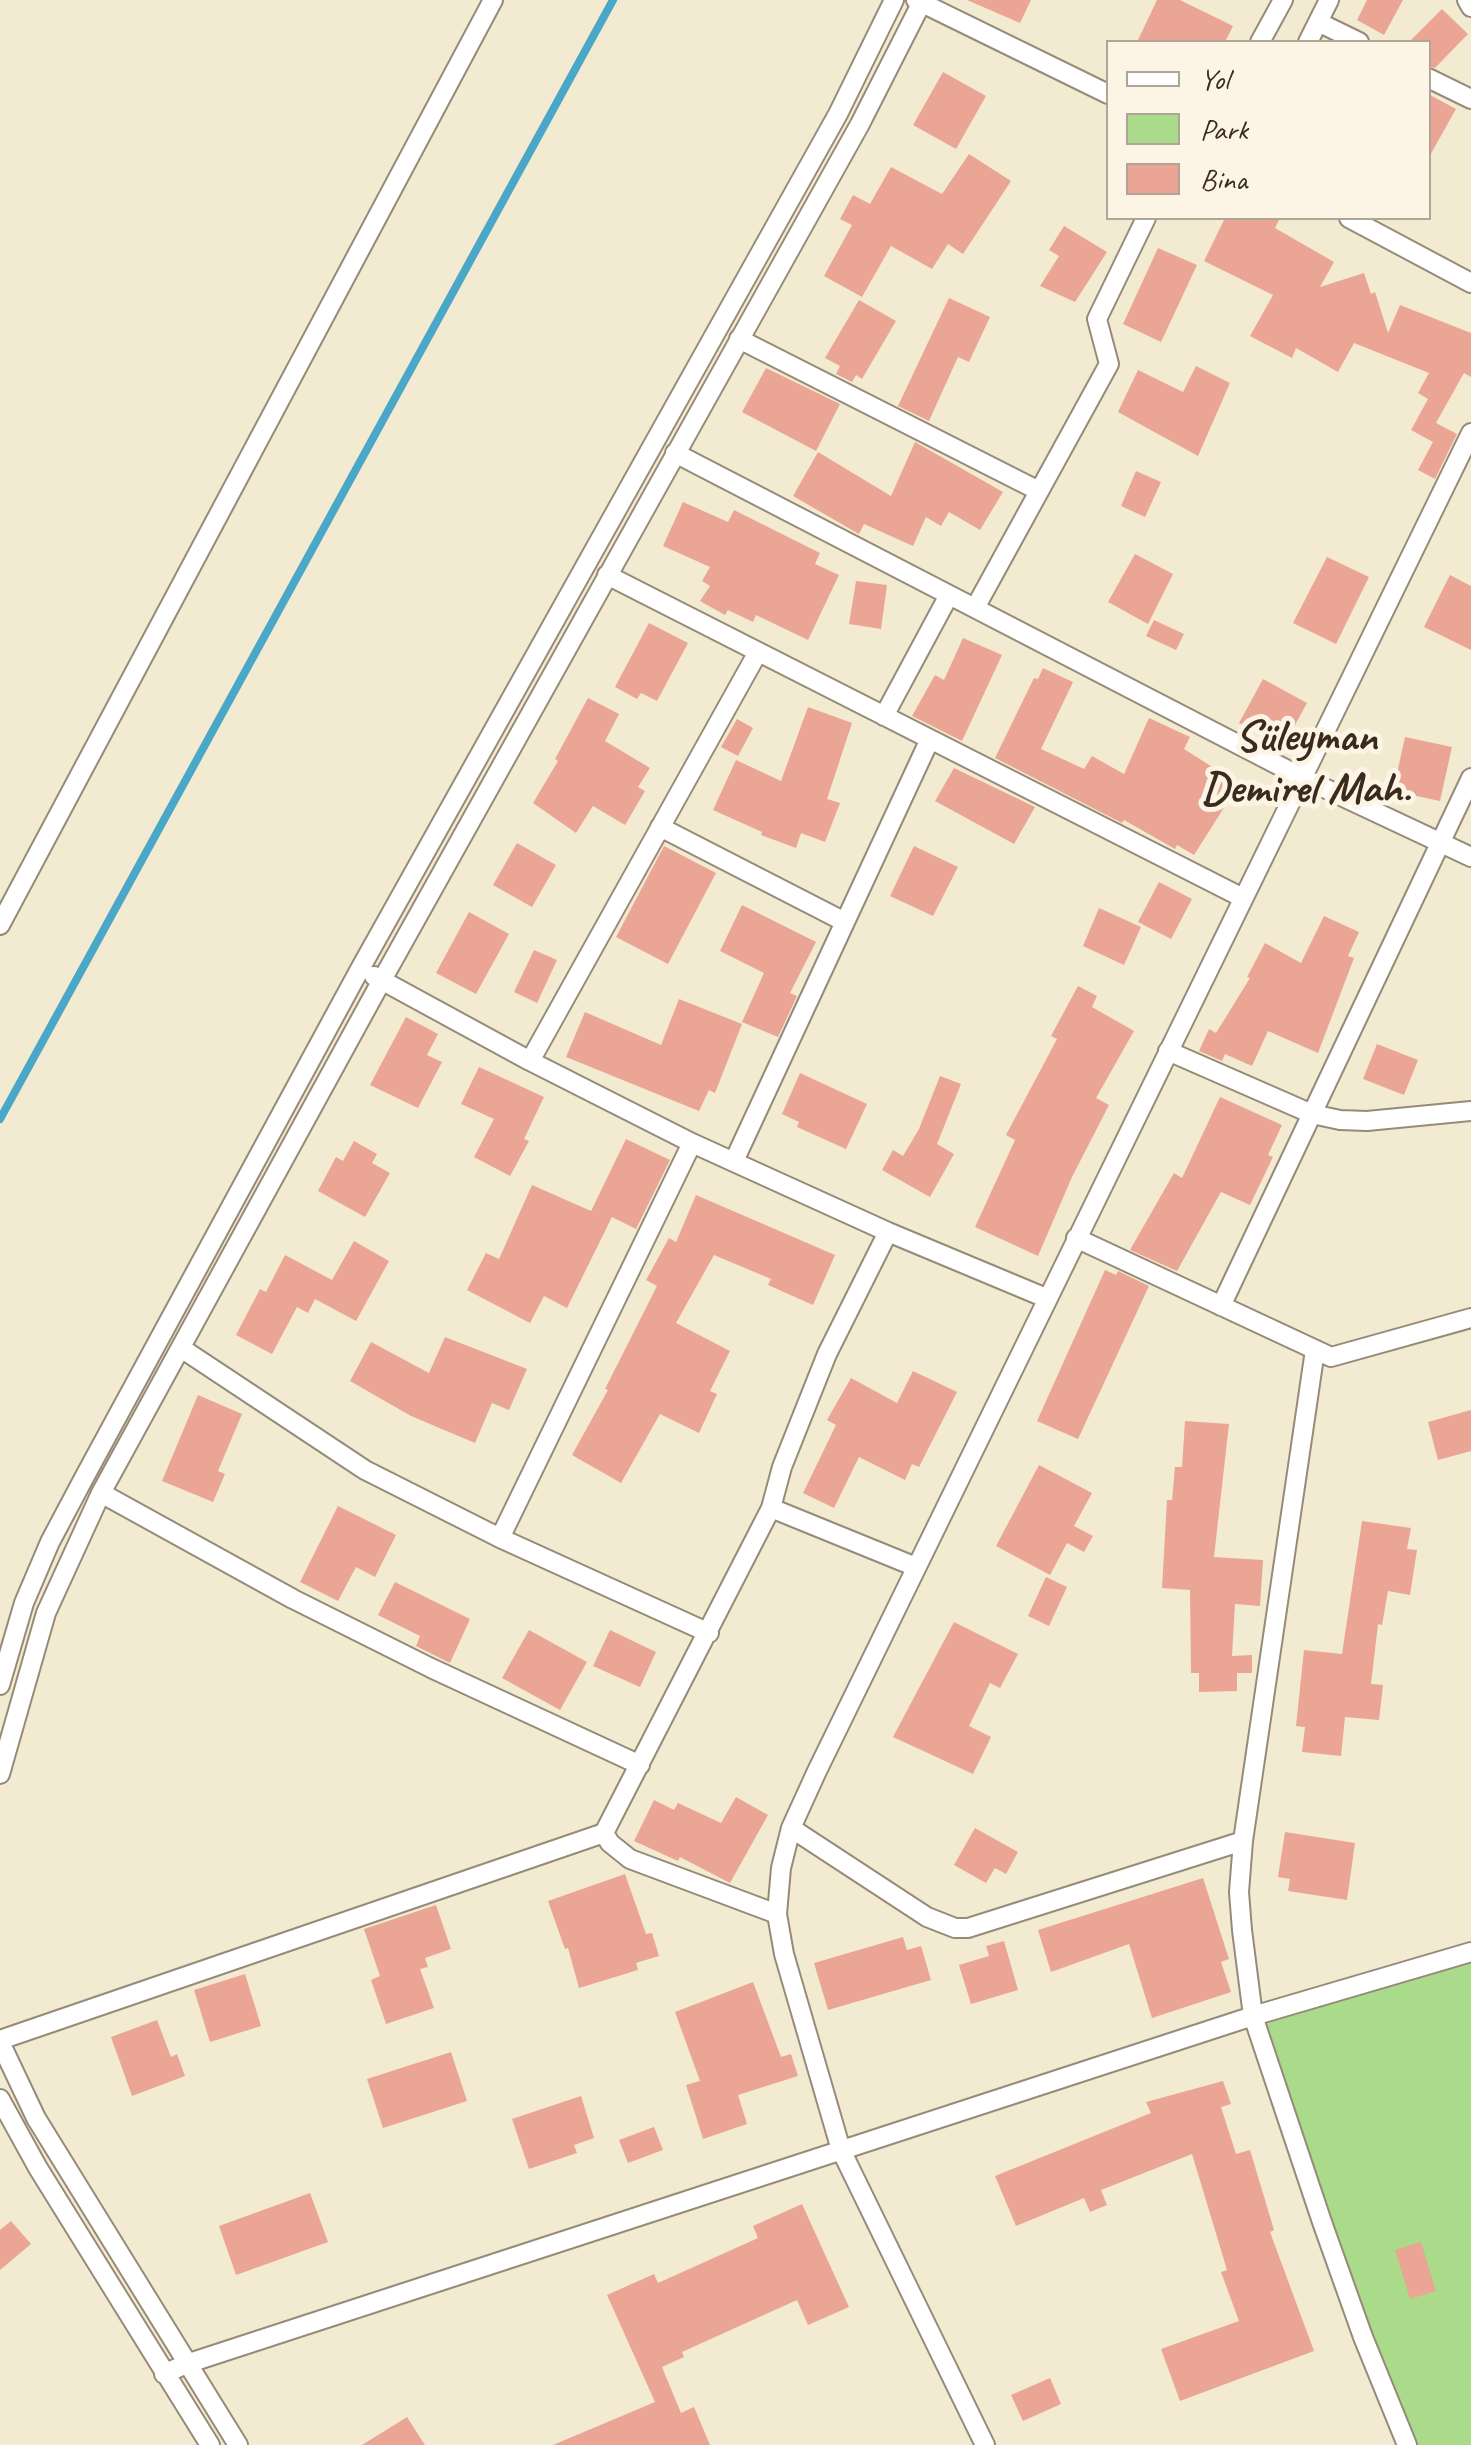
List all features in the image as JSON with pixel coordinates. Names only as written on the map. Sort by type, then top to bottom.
[{"type":"street","points":[[0,925],[493,0]]},
{"type":"street","points":[[0,1686],[24,1603],[50,1542],[360,968],[838,114],[894,0]]},
{"type":"street","points":[[1261,40],[1283,0]]},
{"type":"street","points":[[1309,40],[1329,0]]},
{"type":"street","points":[[1467,0],[1471,7]]},
{"type":"street","points":[[0,1774],[46,1612],[102,1494],[382,980],[860,124],[920,1],[1106,93]]},
{"type":"street","points":[[1318,22],[1355,40]]},
{"type":"street","points":[[1431,79],[1471,99]]},
{"type":"street","points":[[975,608],[1108,364],[1098,318],[1145,220]]},
{"type":"street","points":[[1353,220],[1471,282]]},
{"type":"street","points":[[739,340],[1039,491]]},
{"type":"street","points":[[985,2445],[841,2150],[799,2012],[776,1914],[780,1868],[791,1828],[916,1567],[1471,432]]},
{"type":"street","points":[[674,454],[1302,778],[1471,857]]},
{"type":"street","points":[[608,575],[1243,898]]},
{"type":"street","points":[[884,716],[949,595]]},
{"type":"street","points":[[530,1061],[758,652]]},
{"type":"street","points":[[734,1162],[930,740]]},
{"type":"street","points":[[1221,1306],[1471,778]]},
{"type":"street","points":[[660,827],[843,921]]},
{"type":"street","points":[[360,968],[530,1061],[692,1143],[1046,1298]]},
{"type":"street","points":[[1168,1051],[1312,1114],[1340,1120],[1471,1111]]},
{"type":"street","points":[[500,1538],[692,1143]]},
{"type":"street","points":[[238,2445],[36,2118],[0,2041],[604,1833],[771,1508],[806,1402],[888,1232]]},
{"type":"street","points":[[1076,1238],[1330,1357],[1471,1318]]},
{"type":"street","points":[[181,1348],[366,1470],[500,1538],[709,1633]]},
{"type":"street","points":[[1315,1350],[1243,1841],[1239,1892],[1253,2016],[1363,2337],[1407,2445]]},
{"type":"street","points":[[102,1494],[362,1634],[640,1764]]},
{"type":"street","points":[[771,1508],[916,1567]]},
{"type":"street","points":[[791,1828],[927,1917],[956,1928],[968,1928],[1243,1841]]},
{"type":"street","points":[[604,1833],[617,1851],[630,1859],[776,1914]]},
{"type":"street","points":[[164,2374],[1253,2016],[1471,1952]]},
{"type":"street","points":[[0,2098],[38,2168],[210,2445]]},
{"type":"green space","points":[[1471,1952],[1471,2445],[1407,2445],[1253,2016]]},
{"type":"building","points":[[967,0],[1031,0],[1020,23]]},
{"type":"building","points":[[1157,0],[1180,0],[1233,26],[1226,40],[1138,40]]},
{"type":"building","points":[[1367,0],[1403,0],[1384,35],[1357,20]]},
{"type":"building","points":[[1442,9],[1468,34],[1435,68],[1431,67],[1431,40],[1411,40]]},
{"type":"building","points":[[943,72],[986,96],[956,149],[913,125]]},
{"type":"building","points":[[1431,96],[1456,109],[1431,154]]},
{"type":"building","points":[[969,154],[1011,181],[963,254],[948,244],[932,269],[891,246],[862,297],[824,276],[852,225],[840,219],[853,195],[870,204],[891,167],[942,194]]},
{"type":"building","points":[[1224,220],[1279,220],[1275,228],[1334,262],[1320,287],[1364,273],[1371,294],[1375,292],[1388,333],[1400,305],[1471,333],[1471,377],[1464,373],[1436,423],[1457,434],[1435,479],[1418,470],[1433,442],[1411,430],[1428,399],[1418,393],[1429,373],[1354,343],[1338,372],[1296,348],[1292,358],[1250,336],[1273,295],[1204,261]]},
{"type":"building","points":[[1064,226],[1107,252],[1075,302],[1040,286],[1059,256],[1049,250]]},
{"type":"building","points":[[1158,248],[1197,265],[1161,342],[1123,324]]},
{"type":"building","points":[[949,298],[990,317],[969,362],[958,357],[929,421],[898,406]]},
{"type":"building","points":[[859,300],[896,321],[862,379],[856,375],[852,382],[836,374],[840,366],[825,358]]},
{"type":"building","points":[[1196,366],[1230,383],[1198,456],[1118,412],[1138,370],[1183,392]]},
{"type":"building","points":[[766,368],[840,404],[816,451],[742,412]]},
{"type":"building","points":[[915,442],[1003,492],[980,530],[949,512],[941,526],[926,517],[913,546],[864,524],[859,534],[793,496],[818,452],[891,496]]},
{"type":"building","points":[[1136,471],[1161,482],[1145,517],[1121,506]]},
{"type":"building","points":[[683,502],[728,522],[734,510],[820,553],[815,564],[839,575],[808,640],[756,615],[753,622],[728,610],[725,615],[700,601],[710,586],[702,581],[710,567],[663,546]]},
{"type":"building","points":[[1135,554],[1173,574],[1148,624],[1108,602]]},
{"type":"building","points":[[1327,557],[1369,577],[1336,644],[1293,623]]},
{"type":"building","points":[[1450,575],[1471,586],[1471,650],[1424,627]]},
{"type":"building","points":[[856,581],[887,585],[881,629],[849,624]]},
{"type":"building","points":[[1154,620],[1184,634],[1176,650],[1146,636]]},
{"type":"building","points":[[649,623],[688,643],[657,701],[641,693],[637,699],[615,687]]},
{"type":"building","points":[[963,638],[1002,655],[962,741],[912,716],[935,675],[944,680]]},
{"type":"building","points":[[1043,668],[1073,682],[1041,749],[1084,769],[1092,756],[1124,774],[1149,718],[1190,737],[1184,749],[1239,784],[1194,855],[995,758],[1034,678],[1038,679]]},
{"type":"building","points":[[1263,679],[1307,703],[1283,747],[1239,723]]},
{"type":"building","points":[[588,698],[619,714],[605,741],[650,768],[638,787],[645,791],[625,825],[593,806],[576,833],[533,803]]},
{"type":"building","points":[[808,707],[852,723],[827,799],[840,803],[825,842],[801,833],[796,848],[713,810],[736,760],[781,781]]},
{"type":"building","points":[[737,719],[753,728],[738,756],[721,747]]},
{"type":"building","points":[[1405,737],[1452,747],[1440,801],[1393,791]]},
{"type":"building","points":[[954,768],[1035,807],[1014,844],[935,801]]},
{"type":"building","points":[[517,843],[556,865],[532,907],[493,885]]},
{"type":"building","points":[[664,846],[716,873],[668,964],[616,937]]},
{"type":"building","points":[[914,846],[958,867],[933,916],[890,896]]},
{"type":"building","points":[[1159,882],[1192,899],[1171,939],[1138,922]]},
{"type":"building","points":[[742,905],[816,942],[790,993],[797,996],[778,1037],[742,1022],[764,973],[720,951]]},
{"type":"building","points":[[1099,908],[1141,927],[1124,965],[1083,946]]},
{"type":"building","points":[[469,912],[509,934],[476,994],[436,973]]},
{"type":"building","points":[[1324,916],[1359,932],[1348,956],[1354,958],[1318,1053],[1268,1031],[1252,1066],[1225,1054],[1222,1061],[1199,1051],[1209,1029],[1216,1033],[1250,978],[1247,977],[1265,943],[1301,963]]},
{"type":"building","points":[[534,950],[557,960],[537,1003],[514,992]]},
{"type":"building","points":[[1078,986],[1097,996],[1092,1007],[1134,1031],[1096,1098],[1109,1105],[1038,1256],[975,1227],[1015,1140],[1006,1135],[1057,1039],[1051,1036]]},
{"type":"building","points":[[679,999],[742,1024],[715,1093],[709,1090],[699,1111],[566,1057],[585,1012],[661,1045]]},
{"type":"building","points":[[406,1017],[438,1034],[427,1055],[442,1062],[418,1108],[370,1085]]},
{"type":"building","points":[[1377,1044],[1418,1060],[1404,1095],[1363,1079]]},
{"type":"building","points":[[479,1067],[544,1097],[524,1139],[529,1141],[510,1176],[474,1157],[494,1119],[461,1104]]},
{"type":"building","points":[[800,1073],[867,1104],[846,1149],[797,1127],[799,1122],[782,1114]]},
{"type":"building","points":[[940,1076],[961,1084],[937,1144],[954,1154],[930,1197],[882,1170],[893,1150],[903,1156],[919,1129]]},
{"type":"building","points":[[1220,1097],[1282,1125],[1268,1155],[1273,1157],[1250,1205],[1221,1192],[1177,1271],[1130,1250],[1174,1173],[1182,1178]]},
{"type":"building","points":[[626,1139],[670,1160],[636,1229],[612,1217],[567,1308],[544,1296],[530,1323],[467,1290],[486,1253],[499,1259],[532,1185],[591,1211]]},
{"type":"building","points":[[354,1141],[377,1154],[372,1163],[390,1173],[365,1217],[318,1191],[336,1157],[343,1161]]},
{"type":"building","points":[[696,1195],[835,1255],[813,1305],[768,1285],[771,1279],[714,1255],[676,1323],[730,1351],[710,1391],[717,1394],[699,1433],[660,1414],[621,1483],[572,1455],[657,1286],[646,1280],[669,1238],[676,1242]]},
{"type":"building","points":[[354,1241],[389,1261],[356,1321],[315,1299],[308,1313],[297,1307],[272,1354],[236,1335],[260,1289],[266,1292],[285,1255],[332,1280]]},
{"type":"building","points":[[1105,1270],[1116,1275],[1118,1271],[1149,1286],[1078,1439],[1037,1421]]},
{"type":"building","points":[[445,1337],[527,1369],[509,1410],[492,1403],[475,1443],[411,1416],[350,1381],[371,1342],[429,1373]]},
{"type":"building","points":[[913,1371],[957,1392],[919,1467],[912,1464],[905,1480],[859,1457],[834,1508],[803,1493],[836,1425],[827,1420],[851,1378],[897,1403]]},
{"type":"building","points":[[198,1395],[242,1414],[218,1471],[225,1474],[213,1502],[162,1481]]},
{"type":"building","points":[[1471,1410],[1471,1451],[1438,1460],[1428,1422]]},
{"type":"building","points":[[1185,1421],[1229,1424],[1214,1557],[1263,1560],[1260,1606],[1235,1604],[1232,1656],[1252,1655],[1252,1673],[1237,1673],[1237,1691],[1199,1692],[1199,1673],[1191,1673],[1190,1590],[1162,1588],[1167,1500],[1172,1500],[1175,1467],[1182,1467]]},
{"type":"building","points":[[1039,1465],[1092,1493],[1074,1526],[1093,1536],[1084,1552],[1067,1543],[1050,1575],[996,1546]]},
{"type":"building","points":[[338,1506],[396,1535],[375,1577],[356,1567],[338,1601],[300,1582]]},
{"type":"building","points":[[1362,1521],[1411,1528],[1407,1549],[1417,1550],[1410,1595],[1388,1591],[1382,1625],[1378,1624],[1371,1684],[1383,1685],[1379,1720],[1345,1717],[1341,1756],[1302,1752],[1305,1727],[1296,1726],[1304,1650],[1342,1654]]},
{"type":"building","points":[[1046,1577],[1067,1587],[1049,1626],[1028,1616]]},
{"type":"building","points":[[395,1582],[470,1619],[450,1663],[416,1646],[420,1636],[378,1615]]},
{"type":"building","points":[[954,1622],[1018,1654],[1000,1688],[990,1683],[969,1726],[991,1737],[973,1774],[893,1737]]},
{"type":"building","points":[[529,1630],[587,1662],[560,1710],[502,1678]]},
{"type":"building","points":[[610,1630],[656,1652],[640,1687],[593,1666]]},
{"type":"building","points":[[736,1797],[768,1815],[730,1883],[680,1857],[678,1861],[634,1841],[654,1800],[674,1810],[678,1803],[721,1823]]},
{"type":"building","points":[[975,1828],[1018,1852],[1006,1874],[995,1868],[986,1883],[954,1865]]},
{"type":"building","points":[[1285,1832],[1355,1843],[1347,1900],[1288,1891],[1290,1879],[1278,1877]]},
{"type":"building","points":[[625,1874],[646,1934],[652,1933],[659,1956],[636,1963],[638,1970],[579,1988],[568,1948],[565,1949],[548,1901]]},
{"type":"building","points":[[1203,1878],[1229,1959],[1221,1962],[1231,1992],[1152,2018],[1129,1944],[1051,1972],[1038,1930]]},
{"type":"building","points":[[436,1905],[451,1949],[425,1958],[428,1967],[420,1969],[434,2008],[386,2024],[371,1980],[380,1976],[364,1929]]},
{"type":"building","points":[[903,1937],[907,1950],[921,1946],[931,1980],[828,2010],[814,1963]]},
{"type":"building","points":[[1004,1941],[1018,1990],[971,2004],[959,1965],[989,1956],[986,1946]]},
{"type":"building","points":[[245,1974],[261,2026],[210,2042],[194,1990]]},
{"type":"building","points":[[753,1982],[781,2057],[791,2054],[798,2076],[738,2095],[747,2124],[703,2139],[686,2085],[700,2081],[675,2012]]},
{"type":"building","points":[[157,2020],[171,2057],[177,2054],[185,2076],[132,2096],[111,2037]]},
{"type":"building","points":[[451,2052],[467,2101],[383,2128],[367,2079]]},
{"type":"building","points":[[1223,2081],[1231,2104],[1221,2107],[1236,2154],[1250,2150],[1274,2230],[1270,2232],[1314,2351],[1180,2401],[1161,2349],[1239,2321],[1221,2272],[1227,2270],[1192,2154],[1101,2190],[1107,2205],[1090,2212],[1084,2198],[1016,2226],[995,2176],[1151,2113],[1146,2102]]},
{"type":"building","points":[[581,2096],[594,2138],[574,2145],[577,2153],[529,2169],[512,2119]]},
{"type":"building","points":[[654,2127],[663,2150],[628,2163],[619,2140]]},
{"type":"building","points":[[310,2193],[328,2242],[236,2275],[219,2226]]},
{"type":"building","points":[[802,2204],[849,2307],[808,2325],[797,2300],[682,2352],[684,2357],[662,2367],[681,2413],[694,2407],[710,2445],[553,2445],[655,2402],[607,2295],[654,2274],[658,2283],[758,2238],[753,2226]]},
{"type":"building","points":[[11,2221],[31,2244],[0,2270],[0,2230]]},
{"type":"building","points":[[1421,2242],[1436,2291],[1410,2299],[1395,2250]]},
{"type":"building","points":[[1050,2378],[1061,2404],[1023,2421],[1011,2395]]},
{"type":"building","points":[[407,2417],[425,2445],[362,2445]]},
{"type":"waterway","points":[[0,1119],[613,0]]},
{"type":"district","name":"Süleyman Demirel Mah.","points":[[1306,764]]}]
